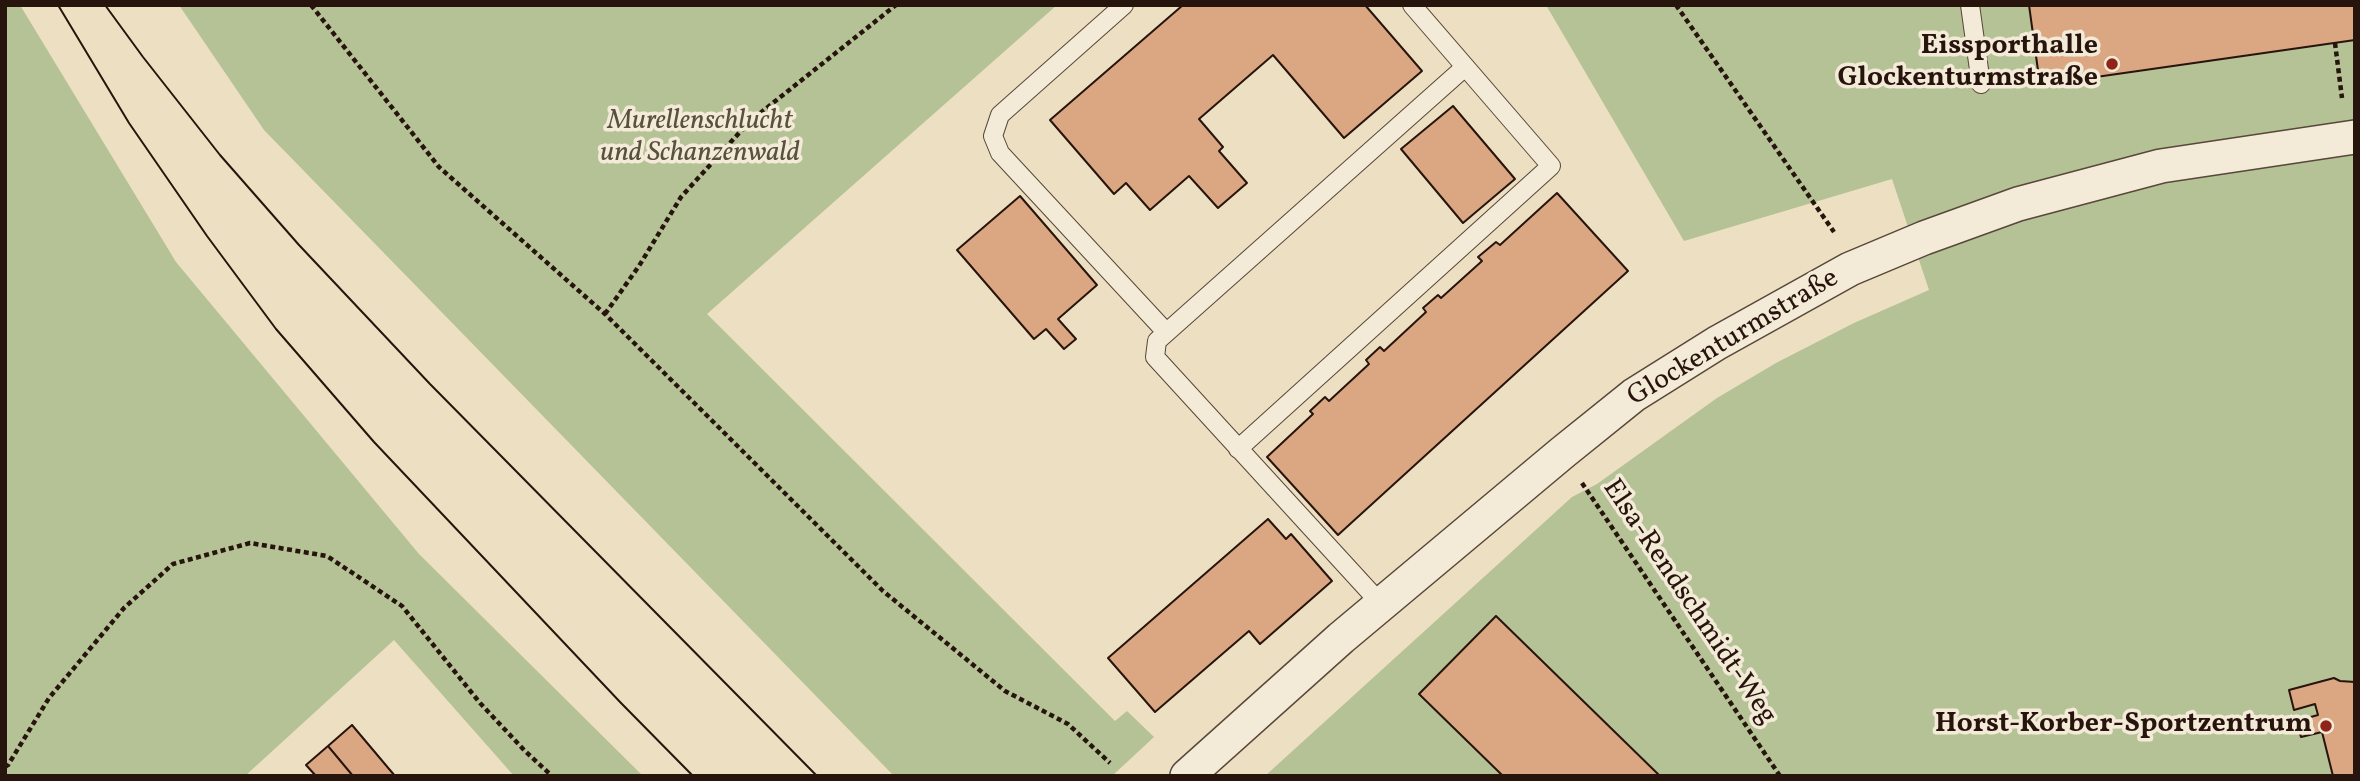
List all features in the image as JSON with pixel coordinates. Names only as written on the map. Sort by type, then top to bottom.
[{"type":"street","name":"Glockenturmstraße","points":[[1186,776],[1381,604],[1634,395],[1717,342],[1850,269],[1924,238],[2018,204],[2161,166],[2355,137]]},
{"type":"lane","points":[[1124,5],[1000,116],[993,136],[1000,153],[1166,332]]},
{"type":"lane","points":[[1238,449],[1551,166],[1412,5]]},
{"type":"lane","points":[[1970,5],[1981,84]]},
{"type":"lane","points":[[1381,604],[1155,357],[1157,341],[1465,68]]},
{"type":"path","points":[[311,5],[439,167],[605,314],[883,591],[1005,691],[1068,724],[1110,763]]},
{"type":"path","points":[[605,314],[639,266],[681,197],[749,122],[896,5]]},
{"type":"path","points":[[1676,5],[1835,232]]},
{"type":"path","points":[[2335,43],[2342,98]]},
{"type":"path","name":"Elsa-Rendschmidt-Weg","points":[[1562,453],[1780,776]]},
{"type":"path","points":[[5,767],[49,698],[124,607],[173,564],[250,543],[327,556],[402,606],[480,703],[552,776]]},
{"type":"green space","points":[[5,5],[20,5],[176,262],[419,554],[643,776],[514,776],[394,640],[245,776],[5,776]]},
{"type":"green space","name":"Murellenschlucht und Schanzenwald","points":[[179,5],[1057,5],[707,314],[1115,721],[1127,711],[1154,737],[1112,776],[894,776],[264,130]]},
{"type":"green space","name":"Horst-Korber-Sportzentrum","points":[[1546,5],[2355,5],[2355,776],[1265,776],[1572,497],[1597,484],[1717,398],[1776,363],[1854,323],[1929,290],[1892,179],[1684,241]]},
{"type":"building","points":[[1183,5],[1365,5],[1422,71],[1344,138],[1273,55],[1199,119],[1223,147],[1219,151],[1247,183],[1218,208],[1189,176],[1150,210],[1126,183],[1114,194],[1050,120]]},
{"type":"building","name":"Eissporthalle Glockenturmstraße","points":[[2029,5],[2355,5],[2355,40],[2040,85]]},
{"type":"building","points":[[1453,106],[1515,179],[1463,223],[1401,149]]},
{"type":"building","points":[[1557,193],[1628,271],[1338,535],[1267,457],[1313,414],[1310,411],[1325,397],[1329,401],[1369,364],[1366,360],[1380,347],[1384,351],[1426,312],[1423,308],[1438,295],[1441,298],[1482,261],[1478,257],[1496,242],[1500,245]]},
{"type":"building","points":[[1020,196],[1097,285],[1058,319],[1076,339],[1064,349],[1046,329],[1034,339],[957,250]]},
{"type":"building","points":[[1268,519],[1286,539],[1291,534],[1332,581],[1260,644],[1249,631],[1155,712],[1108,658]]},
{"type":"building","points":[[1496,616],[1660,776],[1503,776],[1419,694]]},
{"type":"building","name":"Horst-Korber-Sportzentrum","points":[[2334,678],[2355,682],[2355,776],[2333,776],[2322,732],[2301,737],[2296,721],[2318,715],[2315,704],[2294,710],[2289,690]]},
{"type":"building","points":[[352,725],[395,776],[353,776],[328,746]]},
{"type":"building","points":[[328,746],[353,776],[316,776],[306,765]]},
{"type":"tram line","points":[[58,5],[129,123],[207,236],[276,329],[374,442],[693,776]]},
{"type":"tram line","points":[[105,5],[220,155],[299,245],[430,384],[817,776]]},
{"type":"place","name":"Eissporthalle Glockenturmstraße","points":[[2112,64]]},
{"type":"place","name":"Horst-Korber-Sportzentrum","points":[[2326,726]]}]
